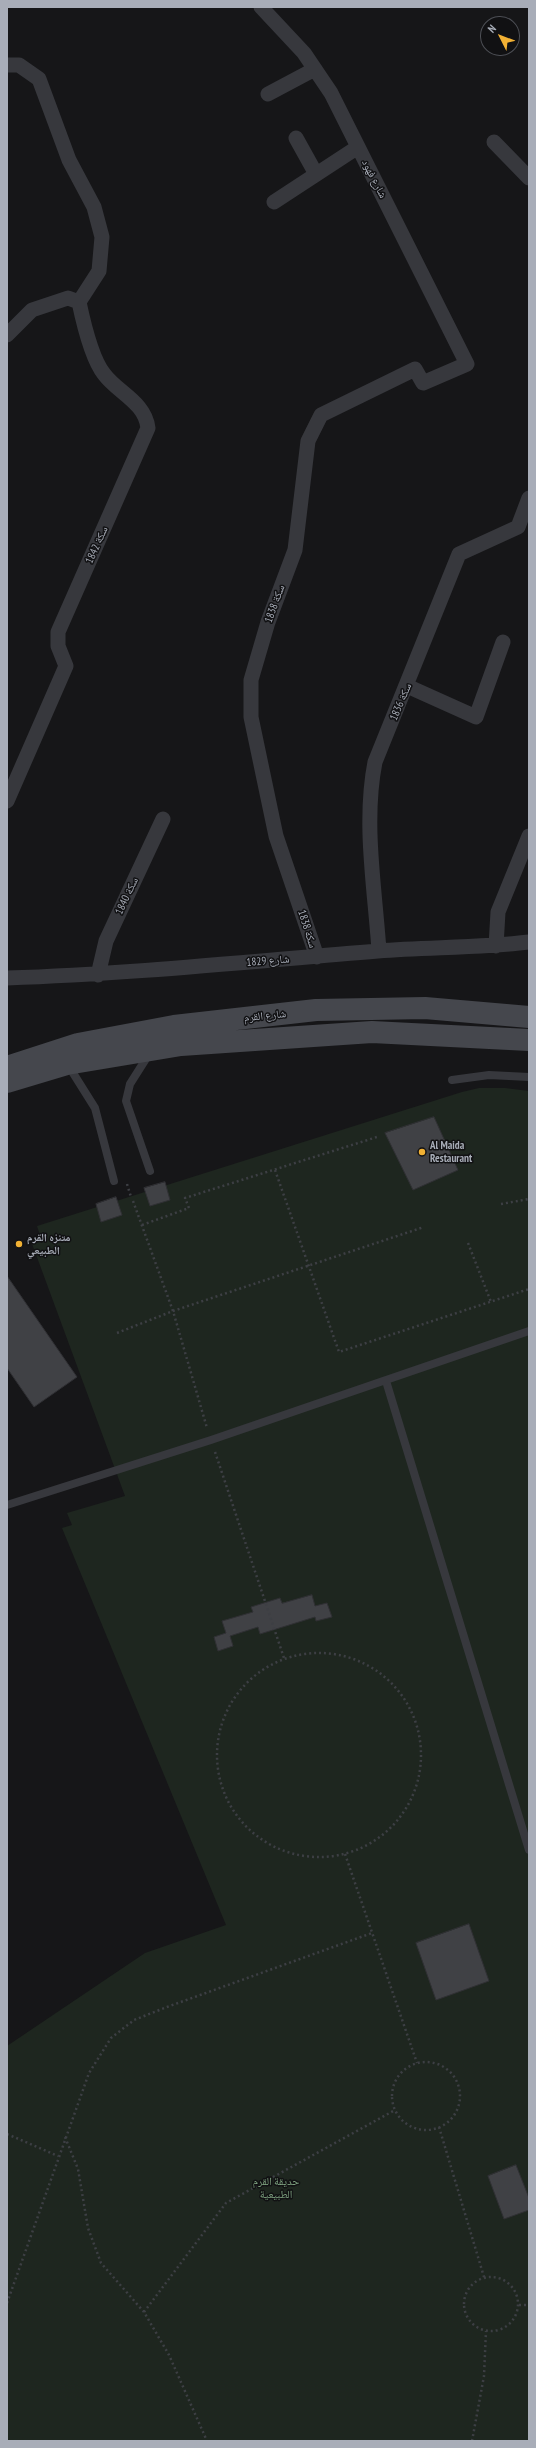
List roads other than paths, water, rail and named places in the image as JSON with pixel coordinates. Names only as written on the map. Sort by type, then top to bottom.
[{"type":"main road","name":"شارع القرم","points":[[7,1066],[78,1044],[174,1026],[316,1010],[425,1008],[529,1017]]},
{"type":"main road","name":"شارع القرم","points":[[7,1082],[67,1064],[153,1049],[250,1040],[372,1032],[529,1040]]},
{"type":"street","name":"شارع فهود","points":[[261,7],[304,53],[330,93],[467,364]]},
{"type":"street","points":[[7,65],[18,65],[39,79],[69,160],[94,207],[102,237],[99,271],[79,302],[68,298],[32,310],[7,335]]},
{"type":"street","points":[[268,94],[315,69]]},
{"type":"street","points":[[296,138],[316,174]]},
{"type":"street","points":[[494,142],[529,178]]},
{"type":"street","points":[[274,202],[358,147]]},
{"type":"street","name":"سكة 1842","points":[[7,801],[66,666],[58,646],[58,632],[148,428],[144,412],[104,374],[86,331],[79,302]]},
{"type":"street","name":"1838 سكة","points":[[317,957],[276,836],[251,717],[251,680],[268,622],[295,550],[308,441],[321,415],[395,378],[415,369],[423,382],[467,364]]},
{"type":"street","name":"سكة 1836","points":[[379,951],[370,815],[370,788],[375,762],[407,686],[459,554],[518,527],[529,498]]},
{"type":"street","points":[[407,686],[476,717],[503,642]]},
{"type":"street","name":"سكة 1840","points":[[98,975],[106,941],[163,819]]},
{"type":"street","points":[[496,946],[498,912],[529,836]]},
{"type":"street","name":"1829 شارع","points":[[7,978],[98,975],[379,951],[496,946],[529,942]]},
{"type":"lane","points":[[150,1171],[126,1100],[130,1084],[139,1067],[153,1049]]},
{"type":"lane","points":[[67,1064],[95,1108],[114,1181]]},
{"type":"lane","points":[[452,1080],[489,1074],[529,1077]]},
{"type":"lane","points":[[7,1505],[386,1381],[529,1331]]},
{"type":"lane","points":[[386,1381],[529,1850]]},
{"type":"place","name":"Al Maida Restaurant","points":[[422,1152]]},
{"type":"place","name":"متنزه القرم الطبيعي","points":[[19,1244]]},
{"type":"park label","name":"حديقة القرم الطبيعية","points":[[276,2188]]}]
